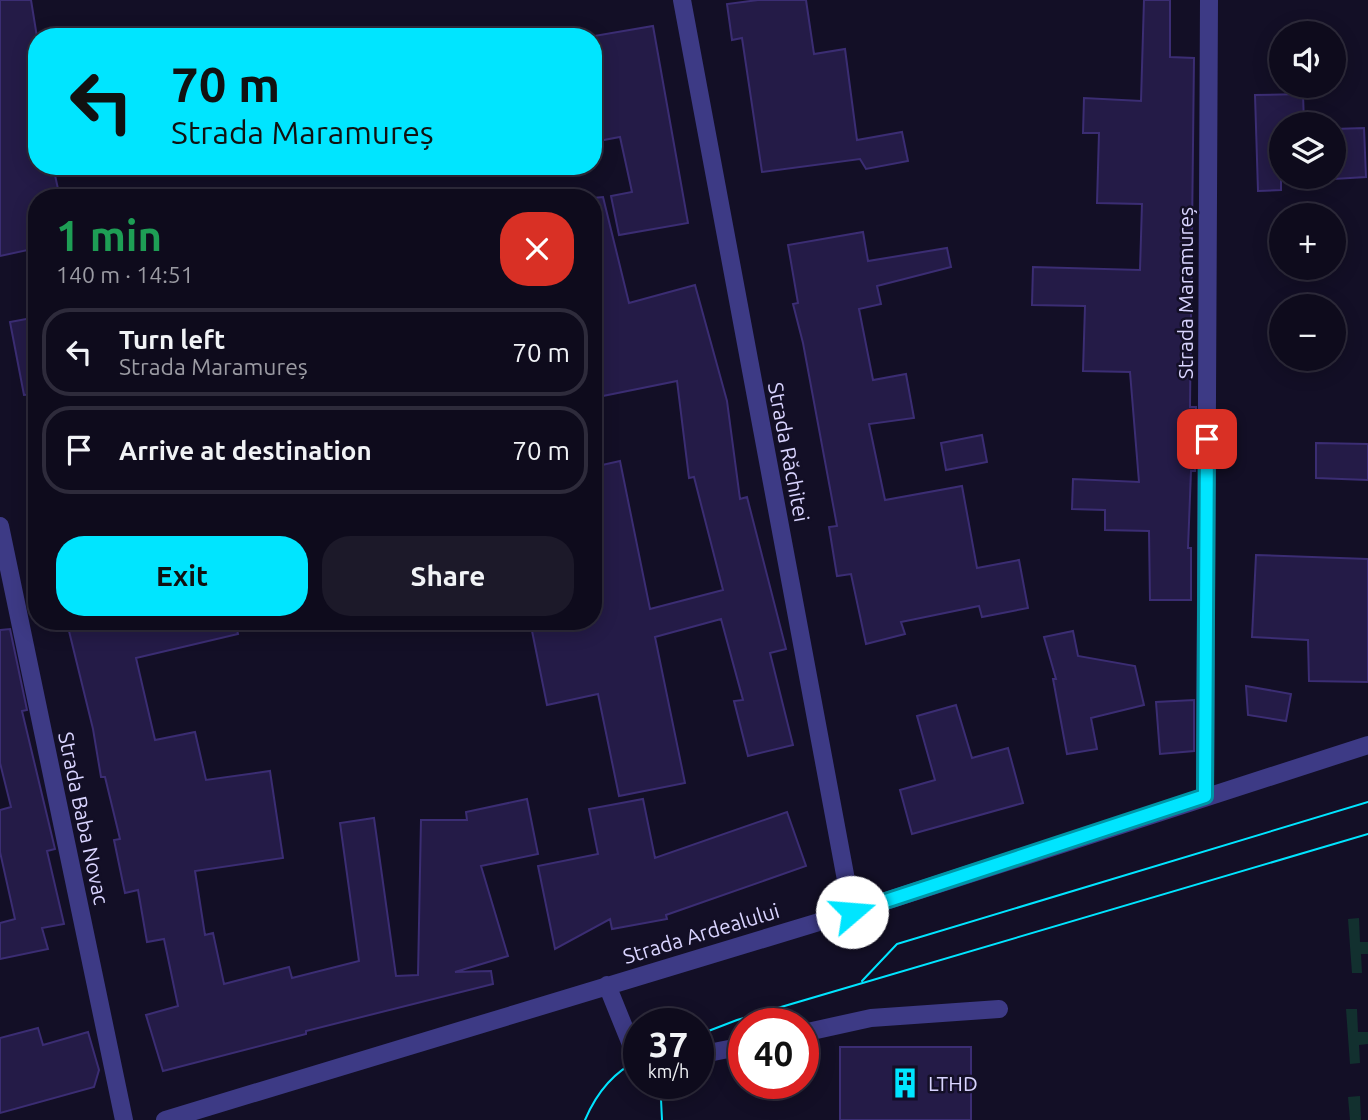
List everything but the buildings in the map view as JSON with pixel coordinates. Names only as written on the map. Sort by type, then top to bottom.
[{"type":"street","name":"Strada Răchitei","points":[[682,0],[852,912]]},
{"type":"street","name":"Strada Maramureș","points":[[1205,796],[1209,0]]},
{"type":"street","name":"Strada Baba Novac","points":[[0,526],[124,1120]]},
{"type":"street","name":"Strada Ardealului","points":[[165,1120],[852,912],[1368,745]]},
{"type":"street","points":[[607,985],[623,1025]]},
{"type":"street","points":[[819,1029],[871,1018],[999,1009]]},
{"type":"green space","points":[[1359,918],[1360,942],[1368,942],[1368,954],[1361,954],[1362,973],[1352,973],[1348,919]]},
{"type":"green space","points":[[1346,1009],[1357,1009],[1358,1032],[1368,1032],[1368,1044],[1359,1045],[1360,1063],[1350,1064]]},
{"type":"green space","points":[[1360,1096],[1361,1120],[1350,1120],[1348,1097]]},
{"type":"tram line","points":[[862,981],[897,944],[1368,802]]},
{"type":"tram line","points":[[714,1029],[1368,834]]},
{"type":"tram line","points":[[585,1120],[606,1085],[623,1070]]},
{"type":"tram line","points":[[661,1099],[662,1120]]},
{"type":"place","name":"LTHD","points":[[905,1083]]},
{"type":"route","points":[[852,912],[1205,796],[1207,439]]}]
